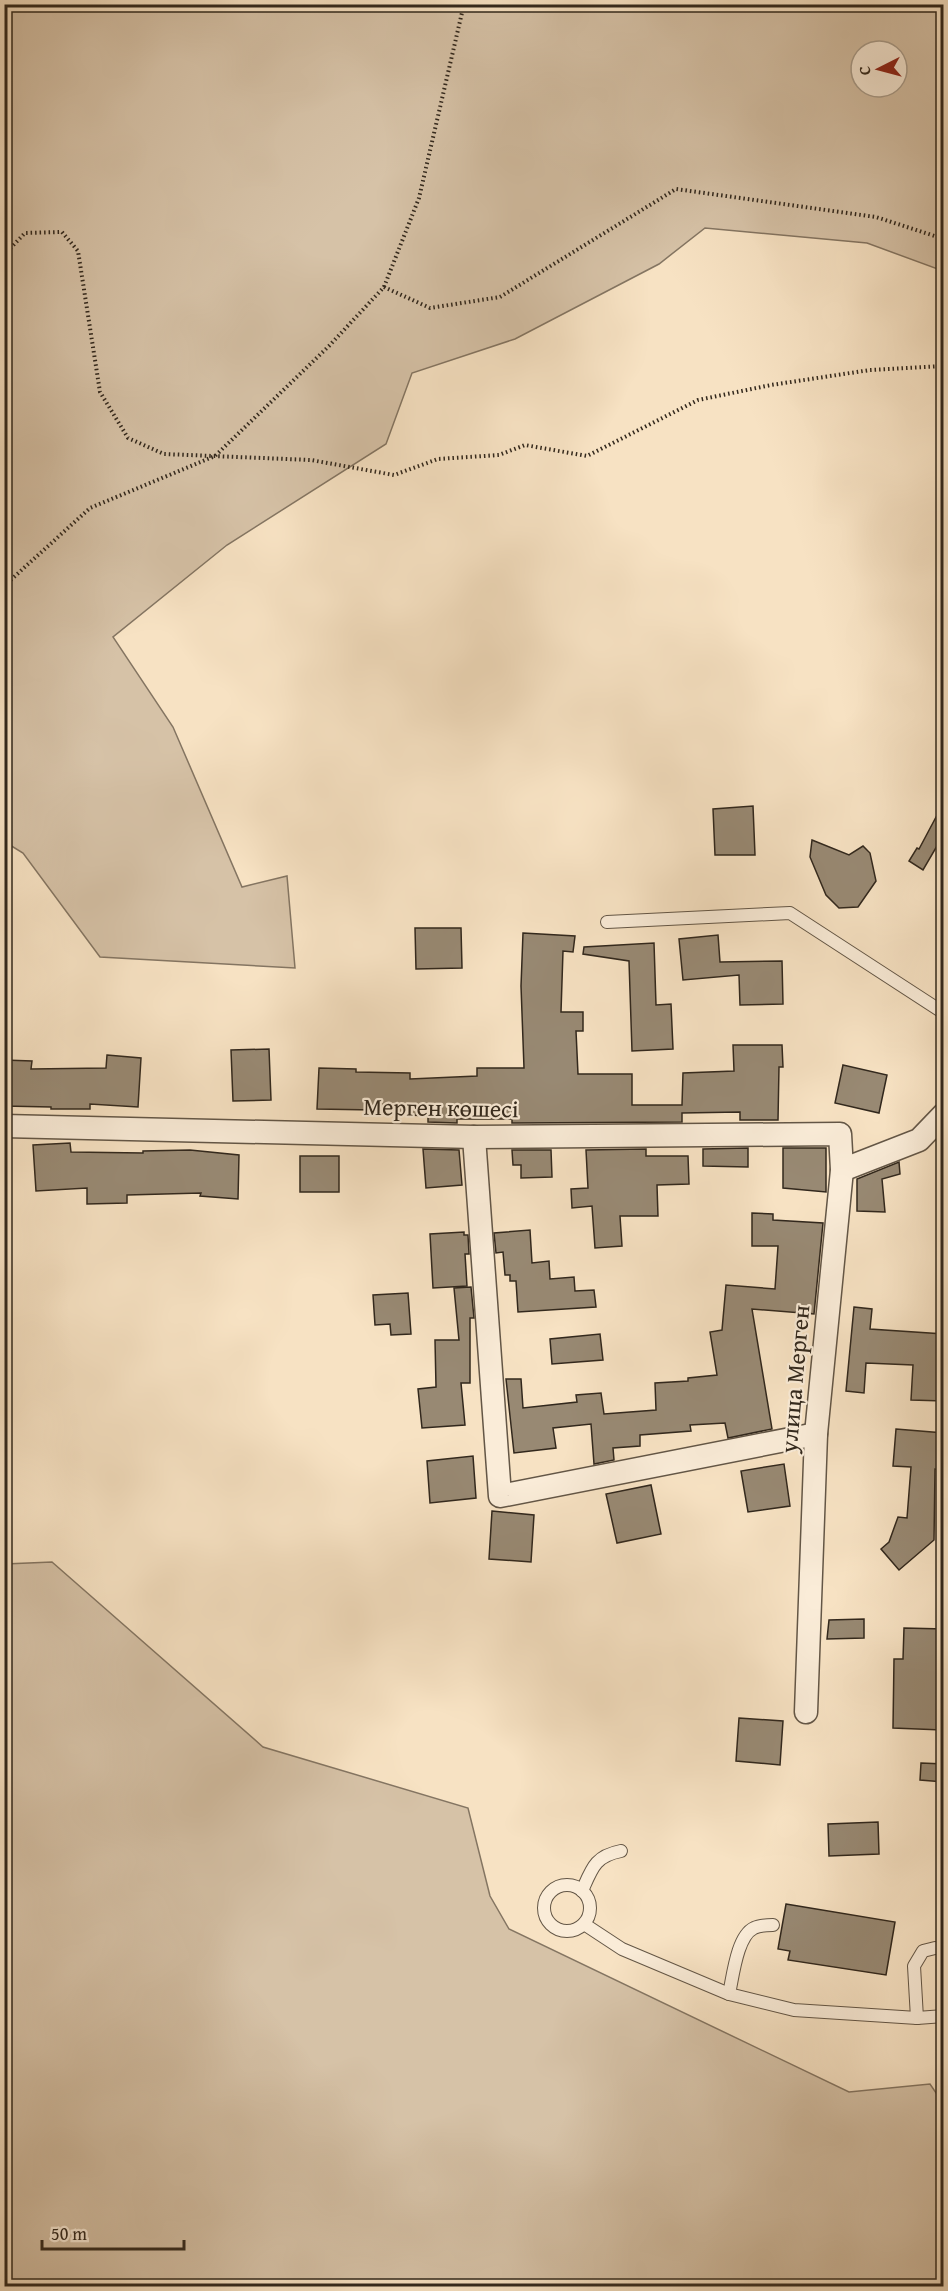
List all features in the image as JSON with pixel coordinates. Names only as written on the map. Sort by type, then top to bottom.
[{"type":"street","points":[[842,1170],[919,1140],[944,1114]]},
{"type":"street","name":"Мерген көшесі","points":[[4,1126],[474,1137],[840,1134],[842,1170]]},
{"type":"street","points":[[474,1137],[500,1496],[816,1434]]},
{"type":"street","name":"улица Мерген","points":[[806,1712],[816,1434],[842,1170]]},
{"type":"lane","points":[[607,922],[790,913],[944,1013]]},
{"type":"lane","points":[[582,1891],[591,1870],[605,1854],[621,1851]]},
{"type":"lane","points":[[560,1886],[572,1886],[582,1891],[589,1901],[590,1914],[584,1924],[574,1931],[562,1931],[551,1926],[544,1915],[544,1903],[550,1893],[560,1886]]},
{"type":"lane","points":[[584,1924],[622,1949],[729,1994],[794,2010],[917,2018],[944,2016]]},
{"type":"lane","points":[[729,1994],[740,1946],[747,1932],[754,1927],[773,1925]]},
{"type":"lane","points":[[917,2018],[914,1966],[923,1951],[935,1948]]},
{"type":"path","points":[[4,586],[90,508],[215,456],[329,346],[384,287],[419,198],[464,4]]},
{"type":"path","points":[[384,287],[430,308],[500,297],[676,189],[876,218],[944,239]]},
{"type":"path","points":[[4,255],[25,233],[62,232],[78,250],[100,392],[128,438],[164,454],[311,460],[394,475],[438,459],[499,455],[525,445],[587,456],[698,400],[771,385],[870,370],[944,366]]},
{"type":"shaded area","points":[[4,5],[943,5],[943,271],[867,243],[705,228],[659,264],[515,339],[412,373],[386,444],[227,545],[113,637],[173,727],[242,887],[287,876],[295,968],[100,957],[23,853],[5,842]]},
{"type":"shaded area","points":[[52,1562],[263,1747],[468,1808],[490,1896],[509,1929],[849,2092],[930,2084],[943,2103],[943,2286],[5,2286],[5,1564]]},
{"type":"building","points":[[944,802],[944,834],[923,870],[909,861],[917,848],[919,849]]},
{"type":"building","points":[[753,806],[755,855],[715,855],[713,809]]},
{"type":"building","points":[[812,840],[849,855],[863,846],[870,853],[876,881],[858,907],[839,908],[826,895],[810,857]]},
{"type":"building","points":[[415,928],[461,928],[462,968],[416,969]]},
{"type":"building","points":[[523,933],[575,936],[573,952],[563,951],[561,1012],[583,1012],[583,1031],[576,1031],[578,1074],[632,1074],[632,1105],[682,1105],[683,1073],[734,1071],[733,1045],[782,1045],[783,1067],[779,1067],[778,1120],[740,1120],[740,1112],[682,1113],[682,1122],[512,1123],[512,1119],[457,1119],[457,1123],[428,1122],[428,1116],[373,1113],[374,1110],[317,1109],[319,1068],[356,1069],[356,1072],[410,1073],[410,1079],[477,1076],[477,1068],[524,1068],[521,986]]},
{"type":"building","points":[[718,935],[720,962],[782,961],[783,1004],[740,1005],[739,975],[683,980],[679,939]]},
{"type":"building","points":[[654,943],[656,1005],[671,1004],[673,1049],[632,1051],[629,961],[583,954],[584,947]]},
{"type":"building","points":[[269,1049],[271,1100],[233,1101],[231,1050]]},
{"type":"building","points":[[107,1055],[141,1058],[138,1107],[90,1104],[90,1109],[51,1109],[51,1107],[4,1106],[4,1060],[32,1061],[31,1069],[106,1068]]},
{"type":"building","points":[[843,1065],[887,1075],[879,1113],[835,1103]]},
{"type":"building","points":[[70,1143],[71,1152],[143,1153],[143,1151],[190,1150],[239,1155],[238,1199],[200,1196],[201,1193],[127,1195],[127,1203],[87,1204],[87,1188],[36,1191],[33,1145]]},
{"type":"building","points":[[748,1148],[748,1167],[703,1166],[703,1149]]},
{"type":"building","points":[[783,1148],[826,1148],[826,1192],[783,1188]]},
{"type":"building","points":[[423,1149],[459,1150],[462,1185],[426,1188]]},
{"type":"building","points":[[646,1149],[646,1156],[688,1156],[689,1184],[657,1185],[658,1216],[620,1216],[622,1246],[595,1248],[592,1206],[572,1208],[571,1189],[588,1188],[586,1150]]},
{"type":"building","points":[[512,1150],[551,1150],[552,1177],[521,1178],[521,1165],[513,1165]]},
{"type":"building","points":[[300,1156],[339,1156],[339,1192],[300,1192]]},
{"type":"building","points":[[899,1162],[900,1174],[882,1179],[885,1212],[857,1211],[857,1179]]},
{"type":"building","points":[[752,1213],[773,1214],[773,1220],[823,1223],[814,1314],[752,1309],[772,1429],[728,1438],[725,1423],[690,1425],[691,1431],[640,1435],[640,1446],[613,1448],[614,1460],[594,1464],[591,1424],[553,1428],[556,1448],[514,1453],[506,1379],[521,1379],[523,1408],[577,1402],[576,1395],[601,1393],[604,1414],[656,1410],[655,1383],[688,1381],[688,1378],[717,1375],[710,1332],[722,1330],[726,1285],[775,1289],[778,1246],[752,1246]]},
{"type":"building","points":[[530,1230],[532,1263],[549,1261],[550,1279],[574,1277],[575,1291],[594,1290],[596,1307],[518,1312],[516,1281],[510,1281],[510,1275],[505,1275],[503,1252],[496,1253],[494,1233]]},
{"type":"building","points":[[464,1232],[464,1235],[468,1235],[469,1254],[465,1254],[467,1286],[433,1288],[430,1234]]},
{"type":"building","points":[[471,1287],[474,1318],[470,1318],[470,1383],[461,1383],[465,1425],[422,1428],[418,1389],[436,1387],[435,1340],[459,1340],[454,1288]]},
{"type":"building","points":[[408,1293],[411,1334],[391,1335],[390,1324],[375,1325],[373,1295]]},
{"type":"building","points":[[854,1307],[872,1309],[870,1329],[944,1334],[944,1401],[911,1400],[913,1365],[866,1363],[864,1393],[846,1391]]},
{"type":"building","points":[[600,1334],[603,1360],[552,1364],[550,1339]]},
{"type":"building","points":[[896,1429],[944,1433],[944,1470],[935,1469],[934,1540],[899,1570],[881,1549],[889,1542],[898,1517],[907,1518],[911,1467],[893,1466]]},
{"type":"building","points":[[473,1456],[476,1498],[430,1503],[427,1461]]},
{"type":"building","points":[[784,1464],[790,1506],[748,1512],[741,1471]]},
{"type":"building","points":[[651,1485],[661,1534],[617,1543],[606,1494]]},
{"type":"building","points":[[492,1511],[534,1515],[531,1562],[489,1559]]},
{"type":"building","points":[[864,1619],[864,1638],[827,1639],[829,1620]]},
{"type":"building","points":[[904,1628],[944,1629],[942,1730],[893,1728],[894,1659],[903,1659]]},
{"type":"building","points":[[739,1718],[783,1721],[780,1765],[736,1761]]},
{"type":"building","points":[[921,1763],[944,1764],[944,1782],[920,1780]]},
{"type":"building","points":[[878,1822],[879,1854],[829,1856],[828,1824]]},
{"type":"building","points":[[786,1904],[895,1922],[886,1975],[788,1960],[790,1951],[778,1949]]}]
